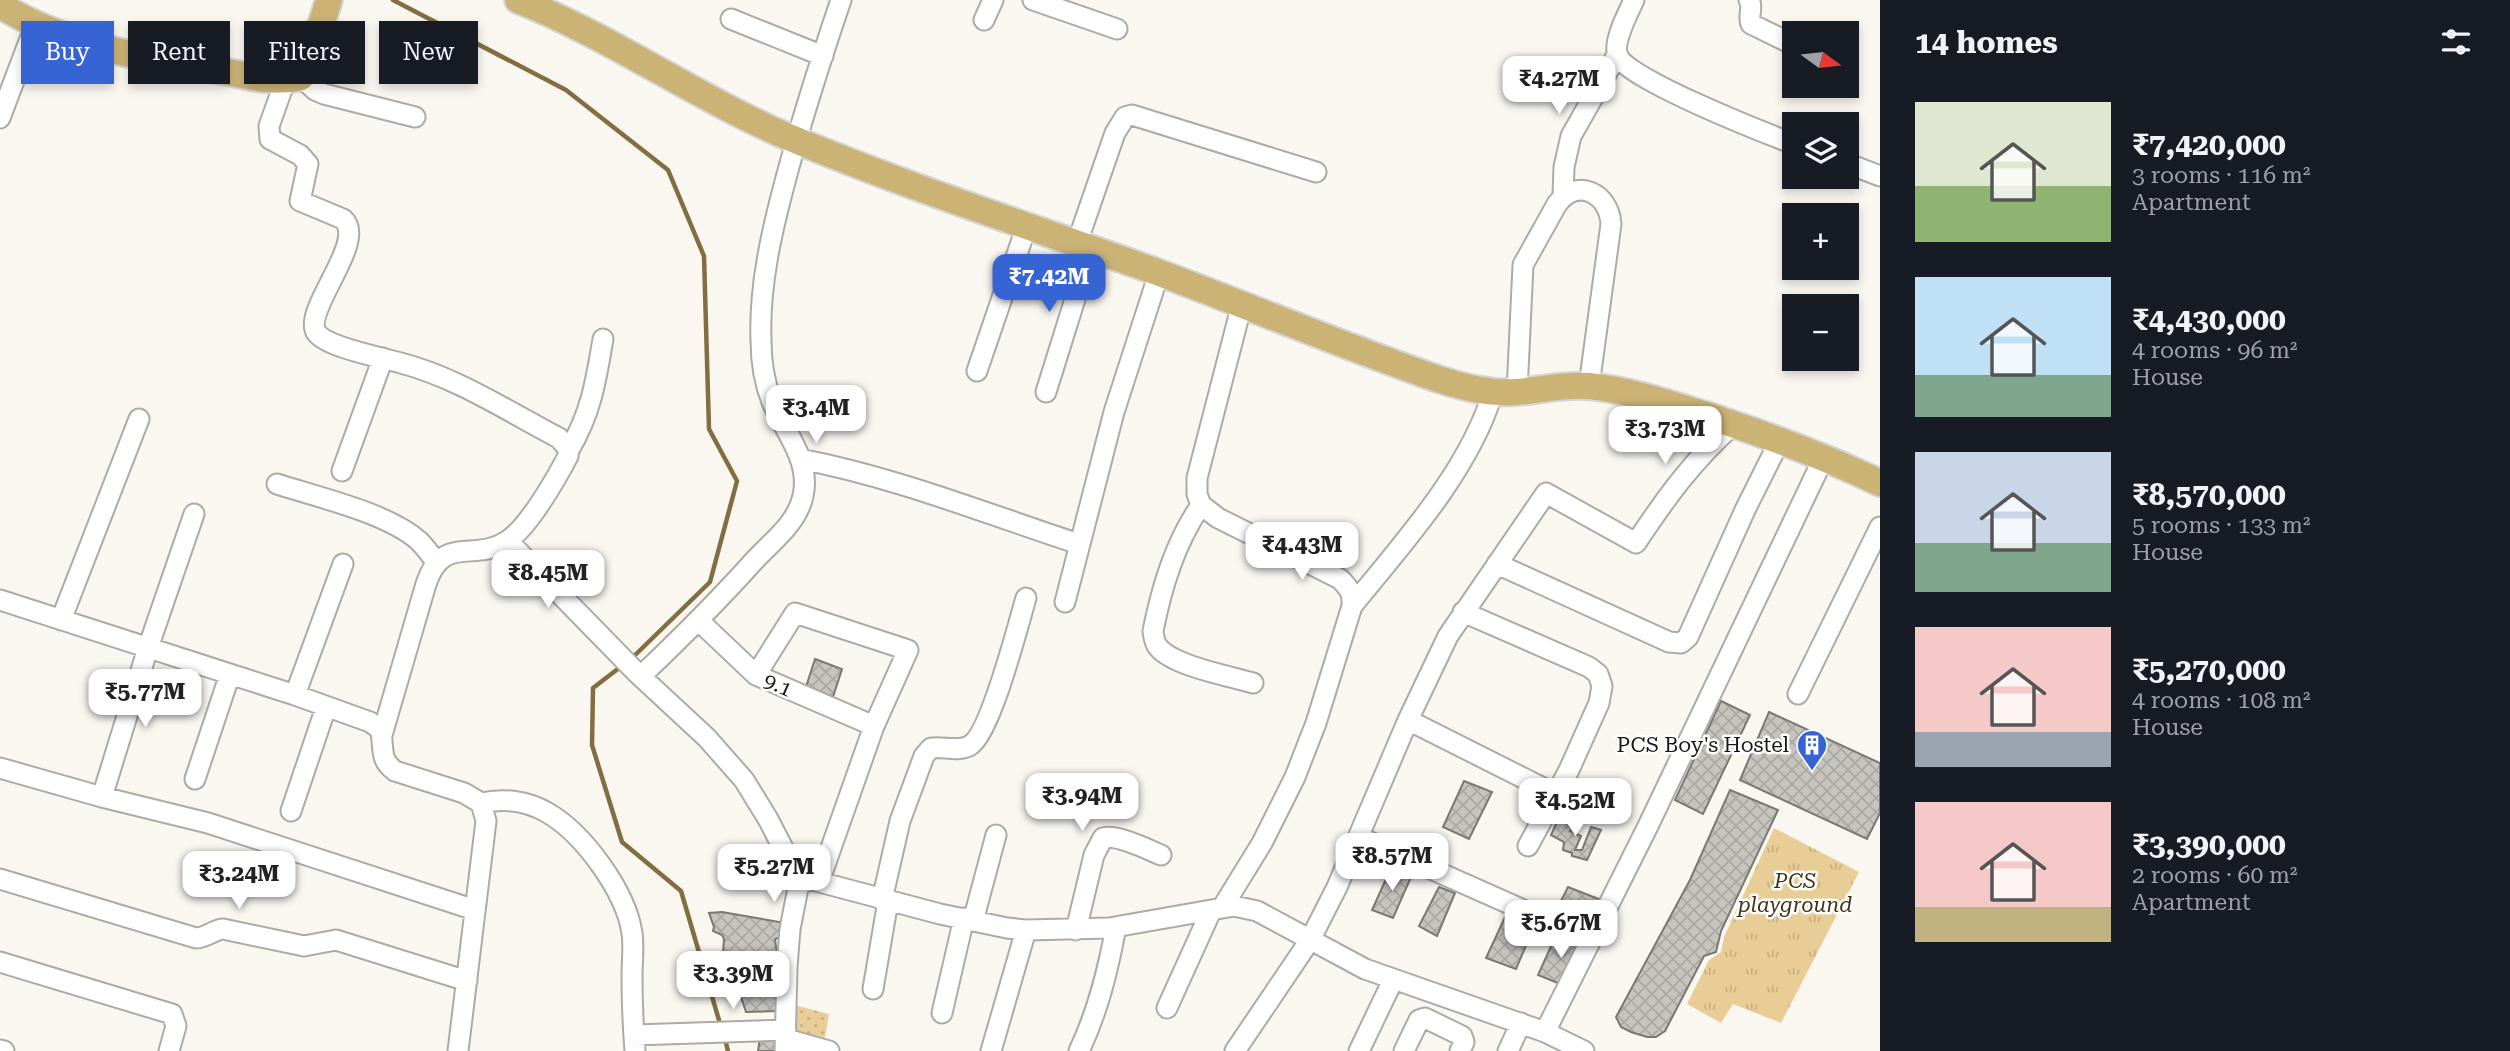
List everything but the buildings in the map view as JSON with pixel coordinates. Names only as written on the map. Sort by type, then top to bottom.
[{"type":"main road","points":[[322,21],[329,0]]},
{"type":"main road","points":[[518,0],[571,23],[797,140],[1242,304],[1428,376],[1468,389],[1505,392],[1568,385],[1642,396],[1780,440],[1880,483]]},
{"type":"main road","points":[[0,5],[32,21]]},
{"type":"main road","points":[[114,51],[244,76]]},
{"type":"street","points":[[639,674],[721,598],[790,523],[804,495],[805,477],[800,459],[766,387],[762,368],[761,310],[770,246],[797,140],[841,0]]},
{"type":"street","points":[[984,20],[993,0]]},
{"type":"street","points":[[1033,0],[1116,29]]},
{"type":"street","points":[[1352,606],[1442,490],[1505,392],[1523,264],[1563,196],[1564,167],[1571,136],[1617,55],[1618,40],[1634,0]]},
{"type":"street","points":[[1749,0],[1752,7],[1749,20],[1751,24],[1782,39]]},
{"type":"street","points":[[731,19],[823,56]]},
{"type":"street","points":[[1617,55],[1627,65],[1688,100],[1782,139]]},
{"type":"street","points":[[0,118],[21,63]]},
{"type":"street","points":[[290,84],[269,126],[270,139],[300,155],[308,164],[300,201],[343,219],[350,229],[344,253],[316,315],[314,328],[321,338],[439,375],[559,438],[569,450]]},
{"type":"street","points":[[303,84],[324,94],[415,117]]},
{"type":"street","points":[[1046,392],[1109,146],[1125,117],[1132,115],[1316,172]]},
{"type":"street","points":[[1859,168],[1880,176]]},
{"type":"street","points":[[1563,196],[1578,190],[1598,195],[1610,212],[1610,242],[1589,386]]},
{"type":"street","points":[[977,370],[1027,225]]},
{"type":"street","points":[[1065,602],[1114,412],[1159,273]]},
{"type":"street","points":[[1167,1008],[1216,909],[1262,843],[1295,777],[1316,723],[1352,606],[1353,595],[1340,579],[1218,518],[1202,505],[1197,494],[1197,478],[1242,304]]},
{"type":"street","points":[[603,339],[592,402],[583,427],[547,493],[508,541],[497,546],[452,553],[436,562],[426,584],[382,735],[383,760],[395,771],[464,793],[481,803],[509,800],[548,813],[590,852],[608,877],[627,914],[633,935],[635,1043],[709,1031],[758,1030],[829,1051]]},
{"type":"street","points":[[342,471],[383,358]]},
{"type":"street","points":[[61,620],[139,419]]},
{"type":"street","points":[[1235,1051],[1310,940],[1337,887],[1434,664],[1463,612],[1546,493],[1636,543],[1675,486],[1712,443],[1734,424]]},
{"type":"street","points":[[1497,564],[1669,642],[1681,643],[1688,637],[1780,440]]},
{"type":"street","points":[[1545,1032],[1824,457]]},
{"type":"street","points":[[800,459],[923,492],[1079,544]]},
{"type":"street","points":[[277,484],[344,505],[402,530],[418,540],[436,562]]},
{"type":"street","points":[[1202,505],[1180,541],[1168,572],[1153,631],[1154,641],[1166,654],[1178,660],[1253,683]]},
{"type":"street","points":[[102,797],[148,648],[194,514]]},
{"type":"street","points":[[1798,694],[1880,527]]},
{"type":"street","points":[[508,541],[639,674],[707,738],[744,780],[810,882],[968,920],[1026,930],[1116,927],[1234,906],[1257,911],[1365,969],[1521,1023],[1584,1051]]},
{"type":"street","points":[[295,695],[343,564]]},
{"type":"street","points":[[873,989],[885,900],[902,811],[923,756],[931,748],[966,747],[981,734],[1026,598]]},
{"type":"street","points":[[0,600],[295,695],[377,725],[382,735]]},
{"type":"street","points":[[1463,612],[1589,667],[1598,674],[1602,686],[1590,728],[1528,846]]},
{"type":"street","points":[[756,675],[794,613],[908,650],[810,882],[795,898],[787,967],[786,1040]]},
{"type":"street","name":"9.1","points":[[698,620],[756,675],[874,726]]},
{"type":"street","points":[[195,779],[230,674]]},
{"type":"street","points":[[291,811],[326,707]]},
{"type":"street","points":[[1408,720],[1555,794]]},
{"type":"street","points":[[0,768],[208,823],[475,910]]},
{"type":"street","points":[[458,1051],[486,821],[481,803]]},
{"type":"street","points":[[942,1013],[968,920],[996,835]]},
{"type":"street","points":[[1076,930],[1094,855],[1103,838],[1109,836],[1161,855]]},
{"type":"street","points":[[1359,837],[1591,940]]},
{"type":"street","points":[[0,879],[195,938],[223,929],[304,947],[336,940],[467,981]]},
{"type":"street","points":[[1079,1051],[1102,991],[1116,927]]},
{"type":"street","points":[[991,1051],[1026,930]]},
{"type":"street","points":[[0,962],[172,1014],[176,1026],[169,1051]]},
{"type":"street","points":[[1359,1051],[1393,980]]},
{"type":"street","points":[[1441,1027],[1452,1001]]},
{"type":"street","points":[[1404,1051],[1421,1019],[1425,1018],[1462,1036],[1464,1042],[1460,1051]]},
{"type":"street","points":[[1508,1051],[1521,1023]]},
{"type":"green space","name":"PCS playground","points":[[1774,828],[1859,872],[1781,1023],[1733,1004],[1721,1023],[1687,1004],[1709,960],[1721,952],[1724,937]]},
{"type":"green space","points":[[790,1004],[829,1014],[823,1048],[796,1042]]},
{"type":"waterway","points":[[393,0],[566,90],[668,170],[704,256],[709,429],[737,481],[710,582],[630,660]]},
{"type":"waterway","points":[[623,665],[593,688],[592,745],[622,842],[681,891],[721,1027]]},
{"type":"waterway","points":[[725,1039],[728,1051]]},
{"type":"place","name":"PCS Boy's Hostel","points":[[1812,772]]}]
